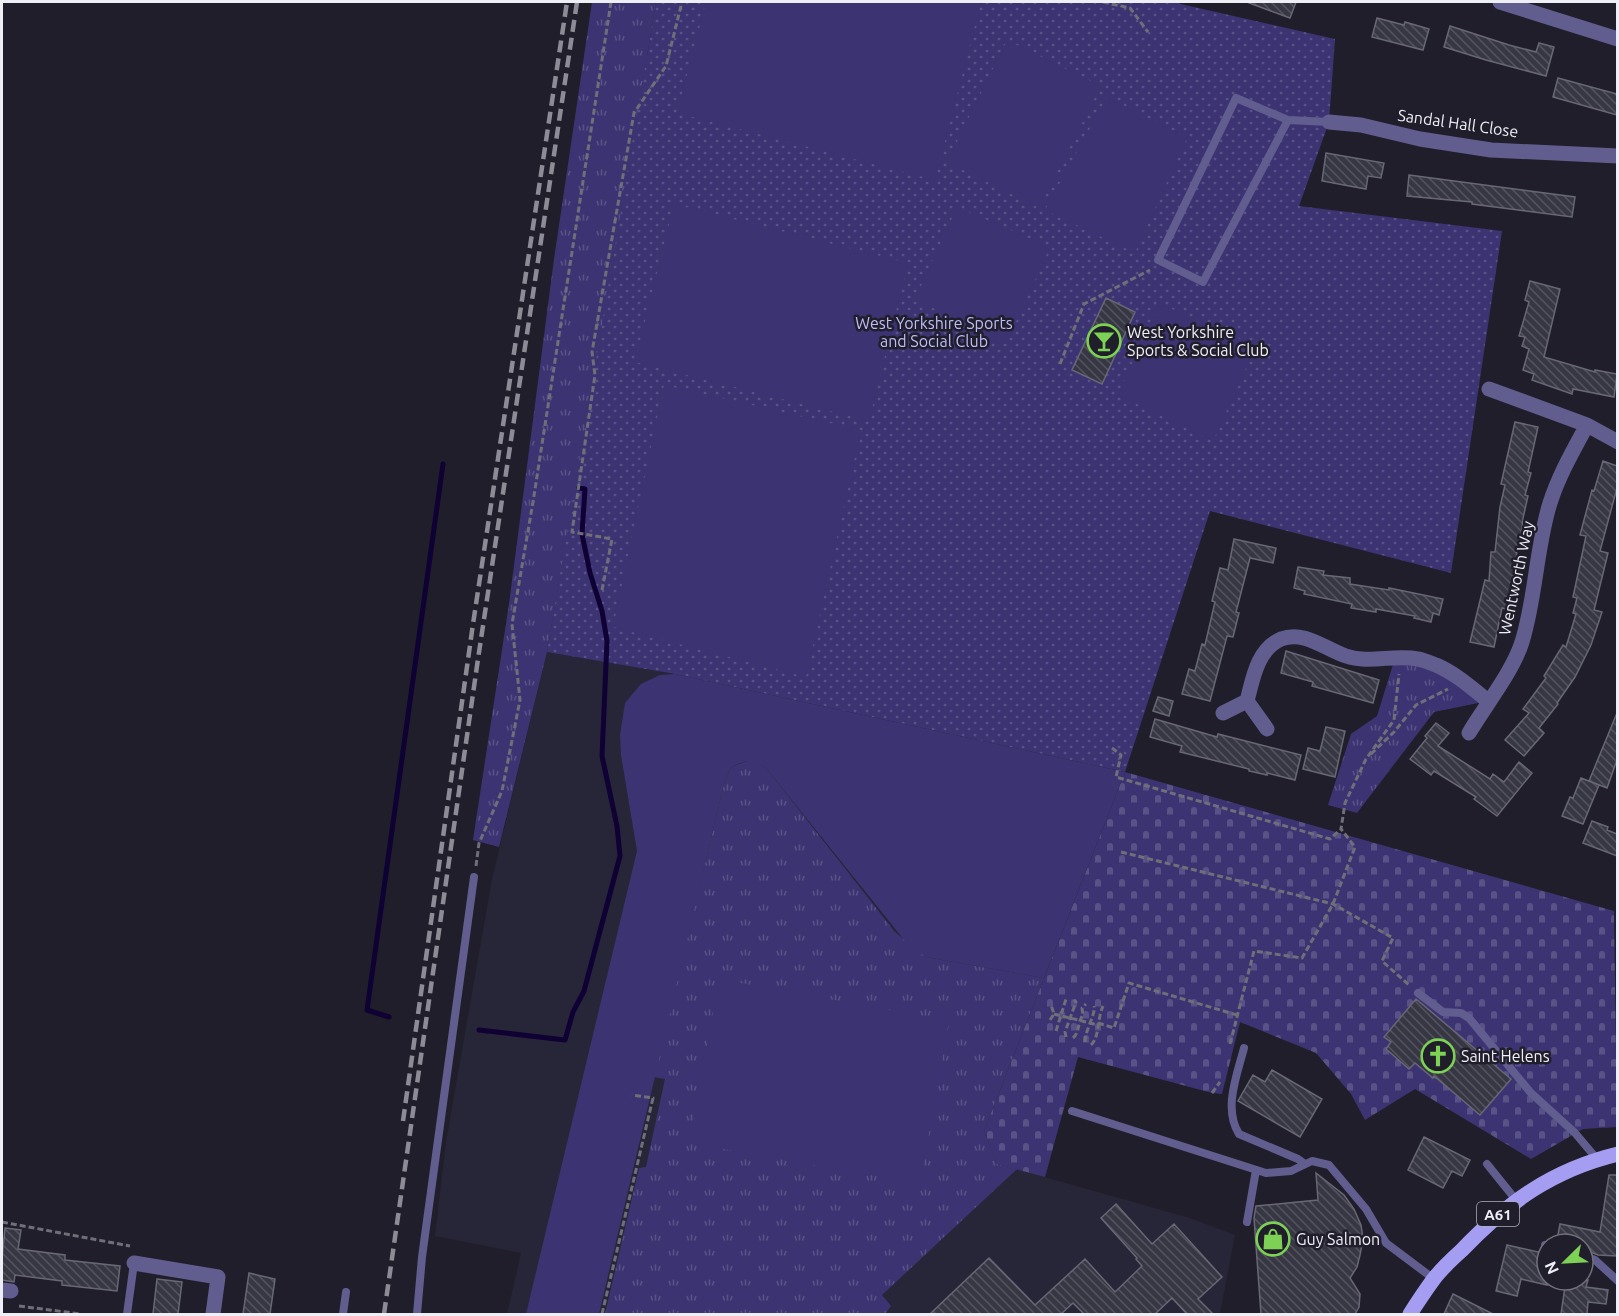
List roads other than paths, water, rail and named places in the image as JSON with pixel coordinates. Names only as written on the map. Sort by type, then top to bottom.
[{"type":"main road","name":"A61","points":[[1410,1314],[1434,1278],[1490,1221],[1516,1200],[1555,1176],[1597,1159],[1617,1154]]},
{"type":"street","points":[[1500,2],[1617,39]]},
{"type":"street","name":"Sandal Hall Close","points":[[1329,122],[1361,125],[1420,140],[1491,150],[1617,156]]},
{"type":"street","points":[[1490,389],[1587,425],[1617,442]]},
{"type":"street","name":"Wentworth Way","points":[[1470,733],[1522,644],[1549,505],[1561,472],[1587,425]]},
{"type":"street","points":[[1267,729],[1247,701],[1255,668],[1265,651],[1282,639],[1304,637],[1347,656],[1371,659],[1418,659],[1439,666],[1488,701]]},
{"type":"street","points":[[1223,713],[1247,701]]},
{"type":"street","points":[[134,1263],[218,1277],[213,1314]]},
{"type":"lane","points":[[1288,120],[1203,282],[1158,260],[1236,98],[1288,120],[1329,122]]},
{"type":"lane","points":[[417,1314],[423,1246],[474,877]]},
{"type":"lane","points":[[1418,993],[1443,1012],[1461,1013],[1469,1018],[1531,1093],[1575,1133],[1597,1159]]},
{"type":"lane","points":[[1244,1048],[1231,1102],[1234,1128],[1239,1134],[1305,1164]]},
{"type":"lane","points":[[1072,1112],[1266,1173],[1291,1171],[1312,1161],[1329,1165],[1366,1209],[1386,1243],[1434,1278]]},
{"type":"lane","points":[[1487,1164],[1516,1200]]},
{"type":"lane","points":[[1247,1222],[1256,1170]]},
{"type":"lane","points":[[1595,1260],[1617,1281]]},
{"type":"lane","points":[[127,1314],[134,1263]]},
{"type":"lane","points":[[343,1314],[346,1292]]},
{"type":"waterway","points":[[389,1017],[367,1010],[443,464]]},
{"type":"waterway","points":[[479,1030],[565,1040],[573,1012],[584,991],[620,856],[617,826],[602,756],[607,641],[602,611],[590,573],[582,534],[585,489],[579,488]]},
{"type":"railway","points":[[403,1121],[473,624],[567,2]]},
{"type":"railway","points":[[384,1314],[478,659],[577,2]]},
{"type":"place","name":"West Yorkshire Sports & Social Club","points":[[1104,341]]},
{"type":"place","name":"Saint Helens","points":[[1438,1056]]},
{"type":"place","name":"Guy Salmon","points":[[1273,1239]]},
{"type":"park label","name":"West Yorkshire Sports and Social Club","points":[[934,332]]}]
